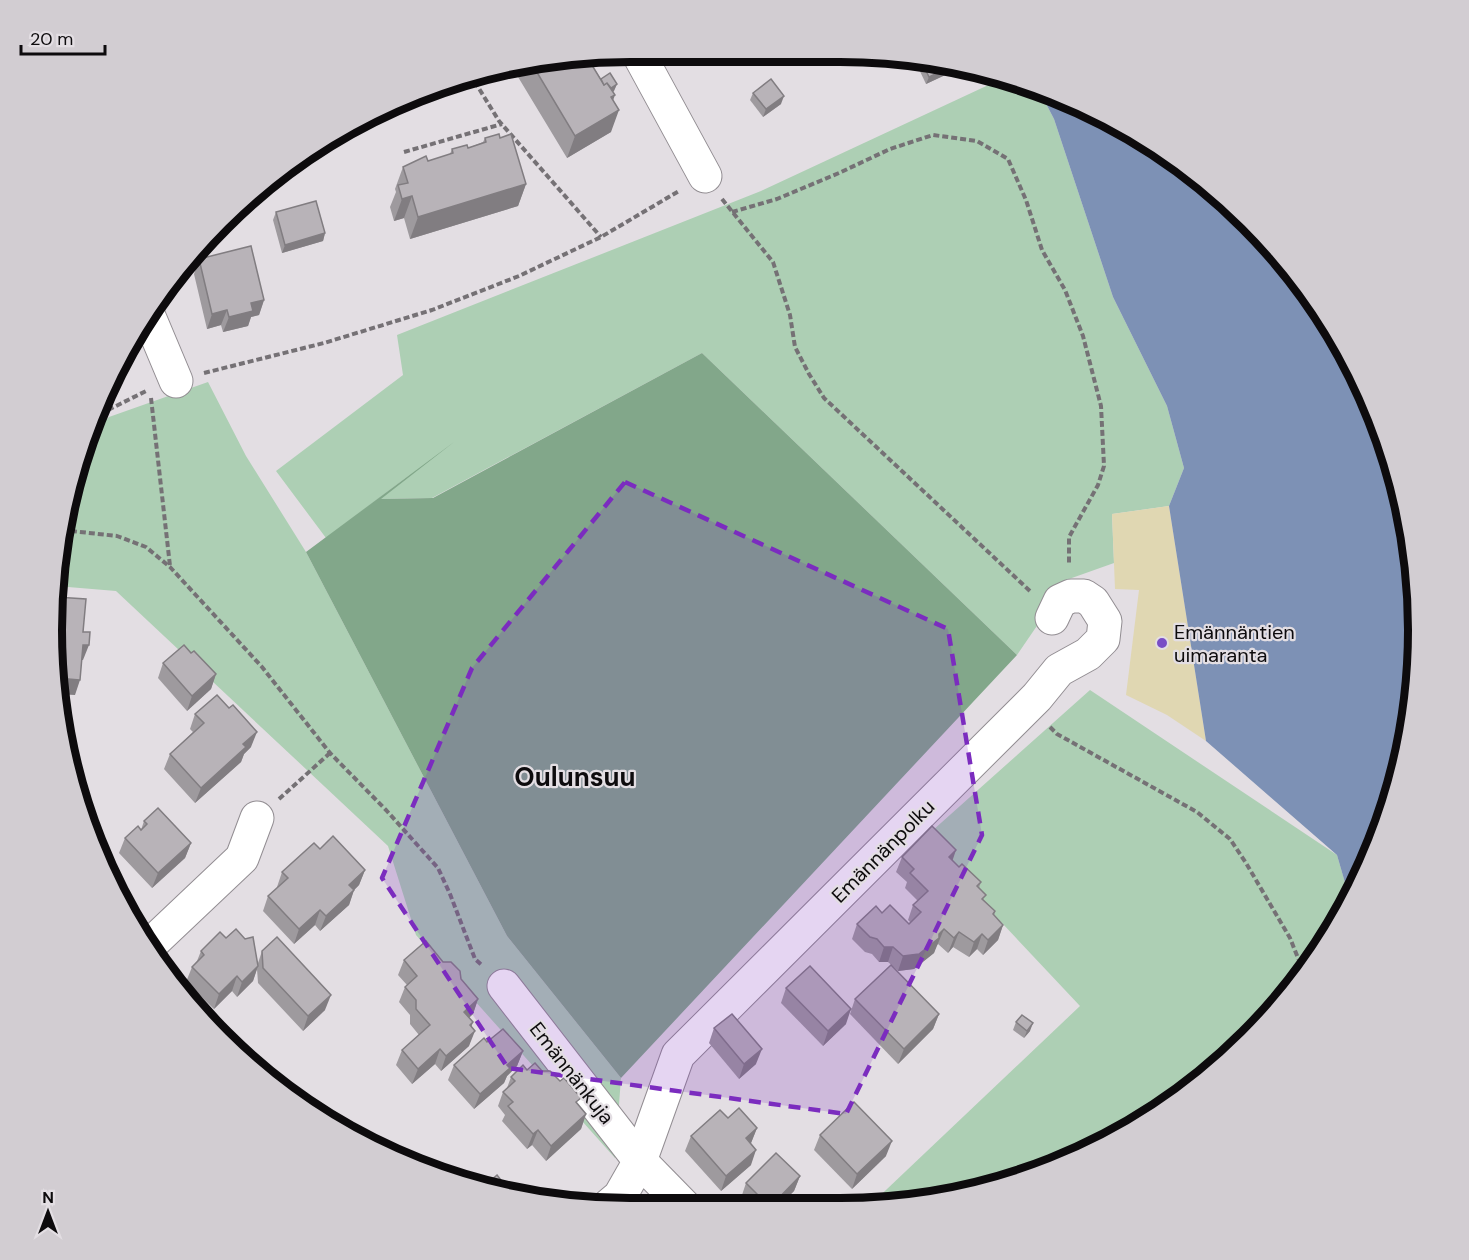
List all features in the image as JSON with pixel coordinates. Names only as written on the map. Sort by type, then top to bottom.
[{"type":"street","points":[[643,62],[705,176]]},
{"type":"street","points":[[150,326],[163,385]]},
{"type":"street","name":"Emännänpolku","points":[[618,1198],[640,1161],[678,1055],[1037,697],[1059,670],[1088,654],[1103,639],[1105,621],[1093,602],[1084,596],[1061,607]]},
{"type":"street","points":[[154,941],[242,858],[257,818]]},
{"type":"street","name":"Emännänkuja","points":[[504,986],[640,1161],[676,1198]]},
{"type":"path","points":[[475,83],[502,124],[601,237]]},
{"type":"path","points":[[404,152],[502,124]]},
{"type":"path","points":[[105,412],[163,385],[217,369],[324,343],[432,309],[519,276],[601,237],[705,176],[732,212],[772,262],[790,315],[795,347],[824,398],[1038,599],[1061,607],[1069,537],[1098,485],[1104,466],[1101,406],[1083,336],[1065,290],[1042,250],[1026,200],[1008,159],[977,141],[933,135],[890,149],[777,199],[732,212]]},
{"type":"path","points":[[163,385],[170,567]]},
{"type":"path","points":[[70,531],[117,536],[146,547],[170,567],[262,667],[330,753],[386,810],[438,868],[475,959],[504,986]]},
{"type":"path","points":[[1037,697],[1042,719],[1057,734],[1197,812],[1230,839],[1290,938],[1300,963]]},
{"type":"path","points":[[257,818],[330,753]]},
{"type":"highlighted area","points":[[625,482],[948,629],[982,835],[846,1114],[508,1068],[382,878],[472,668]]},
{"type":"green space","points":[[993,83],[1044,100],[1054,119],[1113,297],[1167,406],[1184,468],[1169,506],[1112,514],[1114,563],[1069,579],[1017,655],[702,353],[432,498],[380,499],[411,474],[326,538],[276,471],[403,375],[397,335],[761,191]]},
{"type":"green space","points":[[702,353],[1017,655],[621,1078],[507,936],[306,552],[454,442],[381,499],[433,498]]},
{"type":"green space","points":[[208,382],[246,456],[306,552],[507,936],[621,1078],[615,1158],[416,935],[388,846],[116,591],[64,587],[72,519],[81,483],[99,427],[109,417]]},
{"type":"green space","points":[[1090,690],[1337,855],[1346,886],[1312,946],[1266,1005],[1214,1057],[1155,1103],[1090,1140],[1022,1168],[950,1188],[879,1197],[1080,1006],[923,839]]},
{"type":"sand","name":"Emännäntien uimaranta","points":[[1169,506],[1206,741],[1167,715],[1126,695],[1139,590],[1115,589],[1112,514]]},
{"type":"water","points":[[1044,100],[1090,120],[1155,157],[1185,179],[1241,228],[1290,284],[1312,314],[1349,379],[1364,412],[1377,447],[1397,519],[1403,556],[1408,630],[1403,704],[1397,741],[1377,813],[1346,886],[1337,855],[1206,741],[1169,506],[1184,468],[1167,406],[1113,297],[1054,119]]},
{"type":"building","points":[[591,63],[604,85],[607,83],[615,95],[611,97],[619,110],[575,136],[535,69]]},
{"type":"building","points":[[925,68],[942,71],[929,77]]},
{"type":"building","points":[[610,73],[617,84],[611,88],[607,83],[604,85],[601,79]]},
{"type":"building","points":[[771,79],[784,96],[766,109],[753,93]]},
{"type":"building","points":[[499,134],[500,138],[511,134],[526,184],[418,217],[412,196],[402,199],[398,185],[408,183],[403,167],[426,156],[428,161],[453,153],[452,149],[467,145],[468,148],[486,142],[485,138]]},
{"type":"building","points":[[316,201],[325,233],[285,245],[276,212]]},
{"type":"building","points":[[251,246],[264,300],[251,303],[253,311],[229,317],[227,310],[212,314],[200,259]]},
{"type":"building","points":[[63,597],[86,599],[83,632],[90,632],[89,645],[83,645],[80,680],[64,679]]},
{"type":"building","points":[[184,645],[191,653],[194,651],[216,674],[192,696],[163,663]]},
{"type":"building","points":[[217,695],[229,708],[233,705],[257,732],[243,744],[246,747],[201,788],[170,754],[204,723],[195,714]]},
{"type":"building","points":[[158,808],[191,843],[158,873],[125,838],[138,826],[141,830],[147,824],[144,821]]},
{"type":"building","points":[[932,826],[956,850],[949,857],[959,867],[962,864],[981,882],[977,886],[986,895],[982,899],[995,911],[993,914],[1003,925],[988,940],[982,934],[974,942],[959,932],[954,938],[944,929],[939,934],[939,938],[919,954],[903,956],[893,947],[884,947],[857,924],[876,906],[882,913],[890,905],[909,924],[921,912],[913,905],[928,891],[910,873],[914,869],[902,857]]},
{"type":"building","points":[[333,836],[365,870],[349,885],[354,890],[326,916],[320,910],[299,929],[268,896],[288,878],[282,872],[314,843],[320,849]]},
{"type":"building","points":[[236,929],[245,939],[253,937],[258,966],[242,982],[237,976],[219,994],[192,967],[204,955],[201,951],[220,932],[226,938]]},
{"type":"building","points":[[277,937],[331,995],[308,1016],[263,968],[262,951]]},
{"type":"building","points":[[426,941],[443,962],[451,962],[460,971],[461,979],[478,999],[464,1012],[473,1022],[470,1025],[475,1031],[446,1056],[440,1049],[418,1069],[402,1050],[430,1025],[416,1009],[416,1000],[405,987],[417,976],[404,960]]},
{"type":"building","points":[[891,965],[939,1014],[904,1049],[855,999]]},
{"type":"building","points":[[810,966],[851,1009],[828,1031],[786,988]]},
{"type":"building","points":[[732,1014],[762,1049],[744,1064],[714,1028]]},
{"type":"building","points":[[1022,1015],[1033,1023],[1027,1031],[1016,1022]]},
{"type":"building","points":[[503,1029],[523,1051],[507,1065],[510,1068],[480,1094],[454,1065],[484,1038],[487,1042]]},
{"type":"building","points":[[535,1063],[542,1071],[550,1071],[560,1081],[564,1078],[581,1098],[576,1102],[586,1114],[551,1146],[538,1130],[533,1134],[508,1106],[513,1102],[503,1092],[515,1081],[511,1077],[523,1065],[527,1070]]},
{"type":"building","points":[[854,1102],[892,1141],[857,1174],[820,1135]]},
{"type":"building","points":[[739,1108],[757,1128],[746,1138],[756,1150],[726,1176],[691,1136],[720,1110],[728,1118]]},
{"type":"building","points":[[776,1153],[800,1176],[779,1198],[761,1198],[746,1183]]},
{"type":"building","points":[[497,1175],[504,1184],[490,1181]]},
{"type":"place","name":"Emännäntien uimaranta","points":[[1162,643]]},
{"type":"district","name":"Oulunsuu","points":[[575,777]]}]
